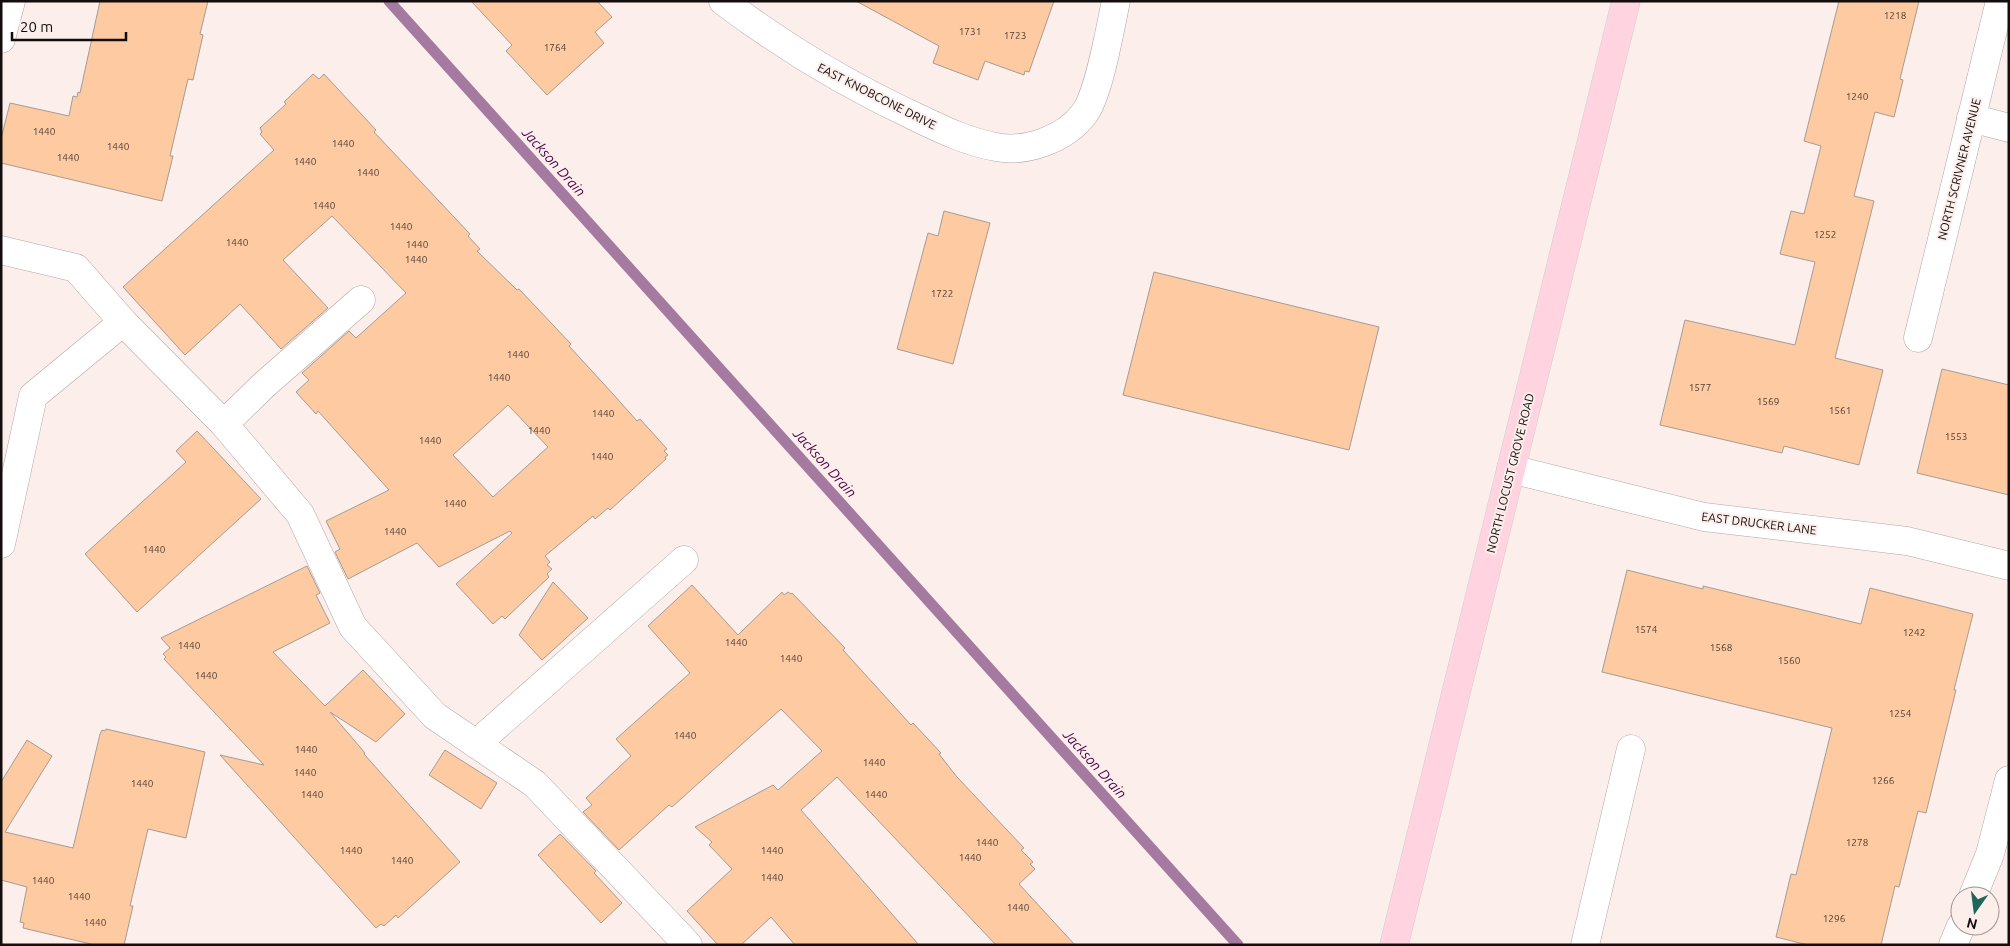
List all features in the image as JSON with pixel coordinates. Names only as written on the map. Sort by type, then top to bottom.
[{"type":"main road","name":"NORTH LOCUST GROVE ROAD","points":[[1394,945],[1626,1]]},
{"type":"street","points":[[1,39],[11,1]]},
{"type":"street","name":"EAST KNOBCONE DRIVE","points":[[723,1],[807,59],[896,108],[958,136],[996,148],[1022,148],[1046,141],[1070,129],[1085,113],[1094,92],[1116,1]]},
{"type":"street","name":"NORTH SCRIVNER AVENUE","points":[[1918,338],[2000,1]]},
{"type":"street","points":[[1971,118],[2009,128]]},
{"type":"street","points":[[1,250],[76,268],[123,322],[224,424],[300,514],[353,627],[435,716],[535,784],[688,945]]},
{"type":"street","points":[[224,424],[361,300]]},
{"type":"street","points":[[1,544],[33,396],[123,322]]},
{"type":"street","name":"EAST DRUCKER LANE","points":[[1511,469],[1704,517],[1907,541],[2009,566]]},
{"type":"street","points":[[476,744],[684,560]]},
{"type":"street","points":[[1585,945],[1630,749]]},
{"type":"street","points":[[1977,886],[1990,854],[2009,780]]},
{"type":"building","points":[[100,1],[208,1],[200,34],[203,35],[193,80],[188,79],[170,156],[173,156],[162,201],[1,163],[1,139],[10,103],[69,116],[73,96],[77,97],[78,92],[80,93]]},
{"type":"building","points":[[471,1],[597,1],[612,17],[595,32],[604,43],[547,95],[506,51],[512,45]]},
{"type":"building","points":[[856,1],[1054,1],[1029,72],[1025,71],[1024,75],[985,61],[978,80],[933,63],[939,46]]},
{"type":"building","points":[[1839,1],[1919,1],[1900,79],[1903,80],[1894,117],[1875,112],[1854,196],[1874,201],[1835,358],[1883,370],[1859,465],[1784,446],[1782,453],[1660,425],[1685,320],[1795,345],[1815,262],[1780,254],[1791,211],[1804,214],[1821,146],[1804,141]]},
{"type":"building","points":[[313,74],[319,79],[324,74],[376,130],[374,132],[470,234],[468,236],[480,249],[477,251],[517,290],[519,289],[571,344],[569,346],[637,421],[640,419],[667,449],[664,451],[668,455],[665,457],[666,459],[610,510],[608,508],[595,519],[593,516],[545,556],[550,562],[547,565],[552,569],[547,574],[549,577],[505,619],[502,616],[493,624],[456,584],[512,533],[510,531],[439,567],[417,543],[348,579],[335,552],[340,549],[326,521],[389,490],[318,411],[316,414],[296,392],[309,380],[302,373],[349,331],[356,338],[406,293],[332,216],[283,260],[328,308],[281,349],[240,304],[185,355],[123,287],[274,150],[260,134],[262,132],[260,128],[286,104],[284,102]],"holes":[[[508,405],[548,447],[493,497],[453,455]]]},
{"type":"building","points":[[944,211],[990,223],[953,364],[897,349],[928,233],[938,236]]},
{"type":"building","points":[[1154,272],[1379,327],[1349,450],[1123,395]]},
{"type":"building","points":[[1942,369],[2009,385],[2009,495],[1917,473]]},
{"type":"building","points":[[197,431],[261,499],[137,612],[85,554],[186,462],[176,451]]},
{"type":"building","points":[[307,566],[320,593],[316,595],[330,623],[273,652],[325,706],[363,670],[405,714],[376,742],[330,712],[364,754],[460,862],[398,918],[396,915],[384,926],[381,924],[376,928],[220,755],[264,765],[164,659],[166,657],[163,654],[170,648],[161,638]]},
{"type":"building","points":[[1627,570],[1861,624],[1870,588],[1973,614],[1926,813],[1918,811],[1899,887],[1895,886],[1881,945],[1808,945],[1776,937],[1791,874],[1796,875],[1832,728],[1602,672]]},
{"type":"building","points":[[553,582],[588,618],[542,660],[519,635]]},
{"type":"building","points":[[692,585],[738,635],[782,592],[784,595],[788,592],[792,593],[845,648],[843,650],[911,725],[913,723],[941,753],[939,754],[957,777],[1024,848],[1021,850],[1033,862],[1030,864],[1035,869],[1019,884],[1075,945],[996,945],[837,777],[801,810],[919,945],[795,945],[771,917],[741,945],[718,945],[687,911],[732,869],[709,845],[712,842],[695,827],[773,785],[778,790],[822,751],[781,709],[672,807],[669,805],[619,850],[583,812],[592,805],[586,798],[631,756],[616,739],[690,673],[648,626]]},
{"type":"building","points":[[106,729],[205,752],[186,838],[148,829],[130,906],[133,906],[124,945],[95,945],[23,928],[24,923],[20,922],[27,887],[1,880],[1,782],[27,740],[52,756],[5,832],[73,848],[100,734],[102,730],[105,731]]},
{"type":"building","points":[[445,750],[497,783],[481,809],[429,775]]},
{"type":"building","points":[[560,834],[596,871],[594,873],[622,903],[601,923],[538,855]]},
{"type":"waterway","name":"Jackson Drain","points":[[389,1],[1238,945]]}]
